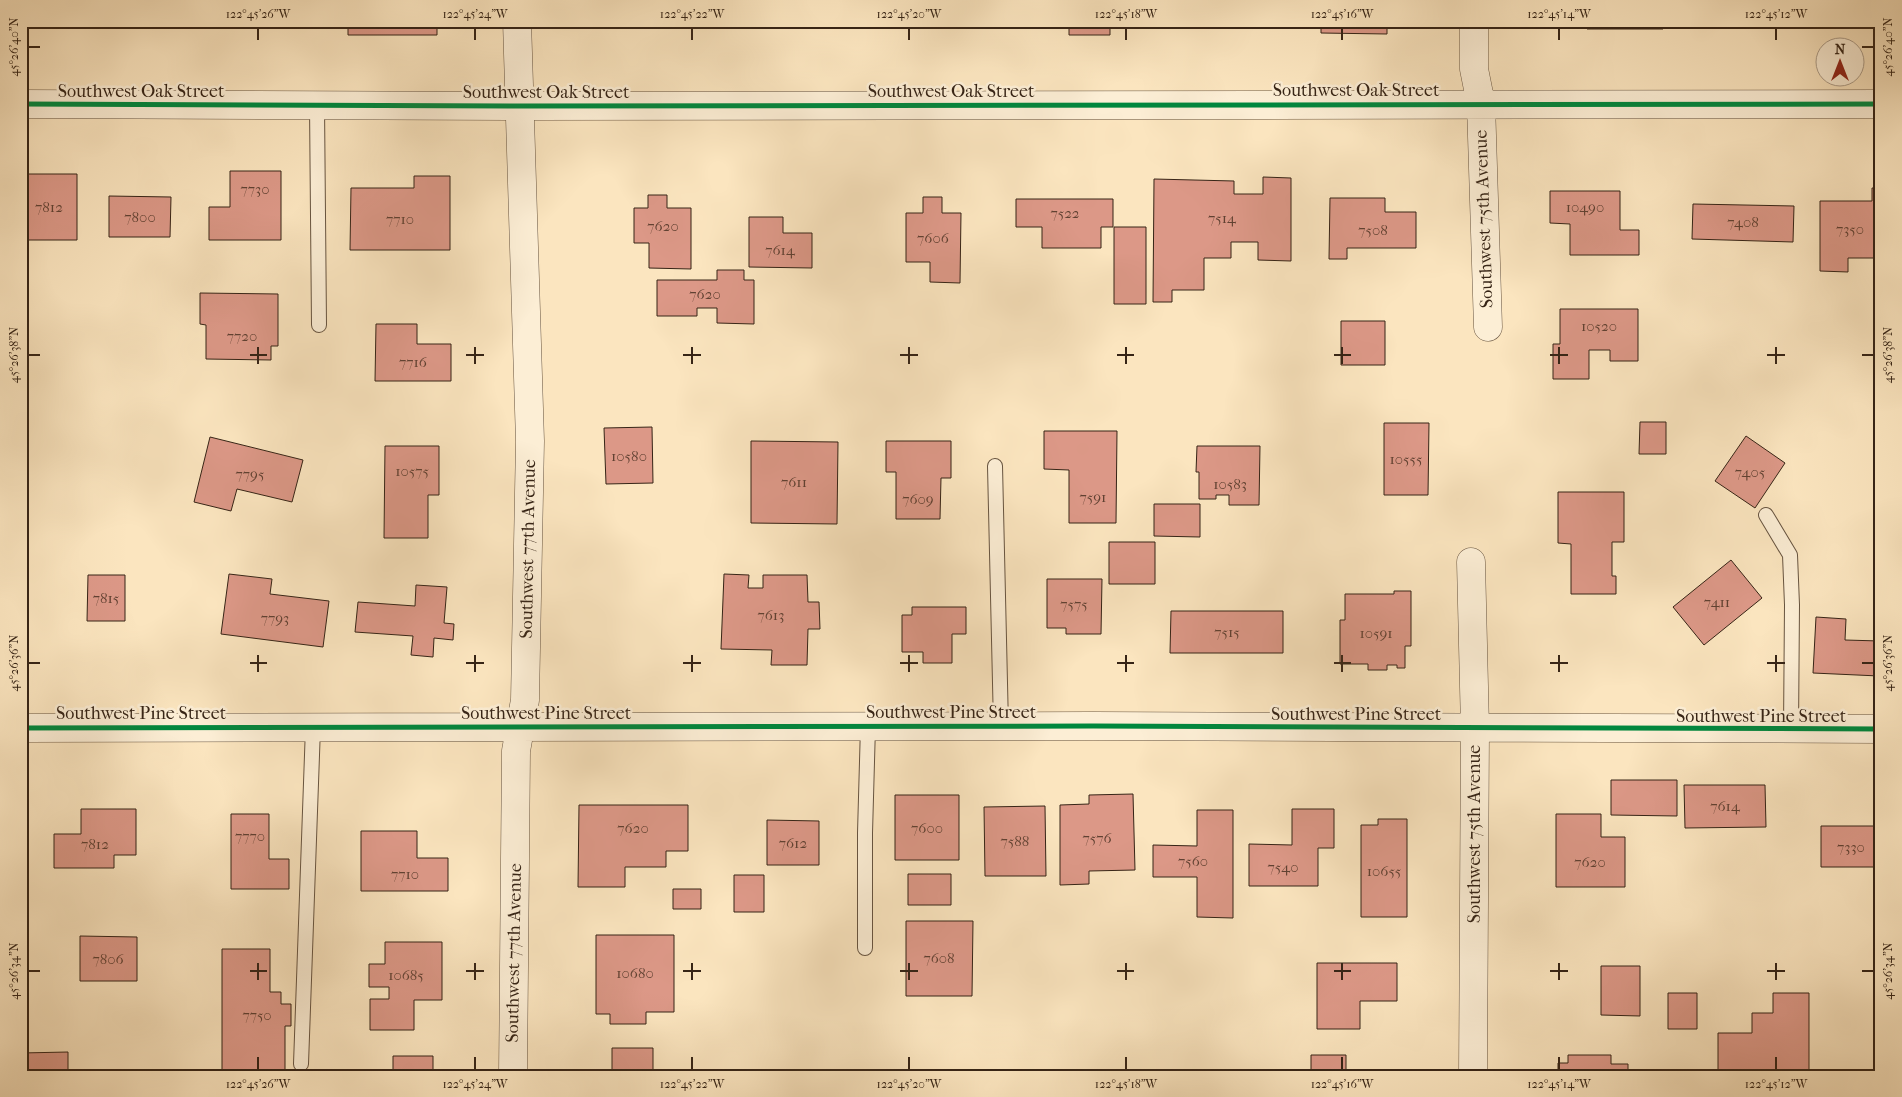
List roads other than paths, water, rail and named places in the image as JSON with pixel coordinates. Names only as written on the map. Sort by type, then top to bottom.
[{"type":"street","name":"Southwest 77th Avenue","points":[[513,1076],[516,751],[525,700],[530,441],[517,21]]},
{"type":"street","name":"Southwest 75th Avenue","points":[[1474,21],[1474,69],[1481,104],[1488,327]]},
{"type":"street","name":"Southwest Oak Street","points":[[21,104],[519,106],[1881,104]]},
{"type":"street","name":"Southwest 75th Avenue","points":[[1471,562],[1475,728],[1473,1076]]},
{"type":"street","name":"Southwest Pine Street","points":[[21,728],[1001,726],[1881,730]]},
{"type":"lane","points":[[317,105],[319,325]]},
{"type":"lane","points":[[995,466],[1001,726]]},
{"type":"lane","points":[[1766,516],[1790,555],[1792,605],[1791,730]]},
{"type":"lane","points":[[865,948],[865,833],[868,726]]},
{"type":"lane","points":[[301,1064],[313,727]]}]
